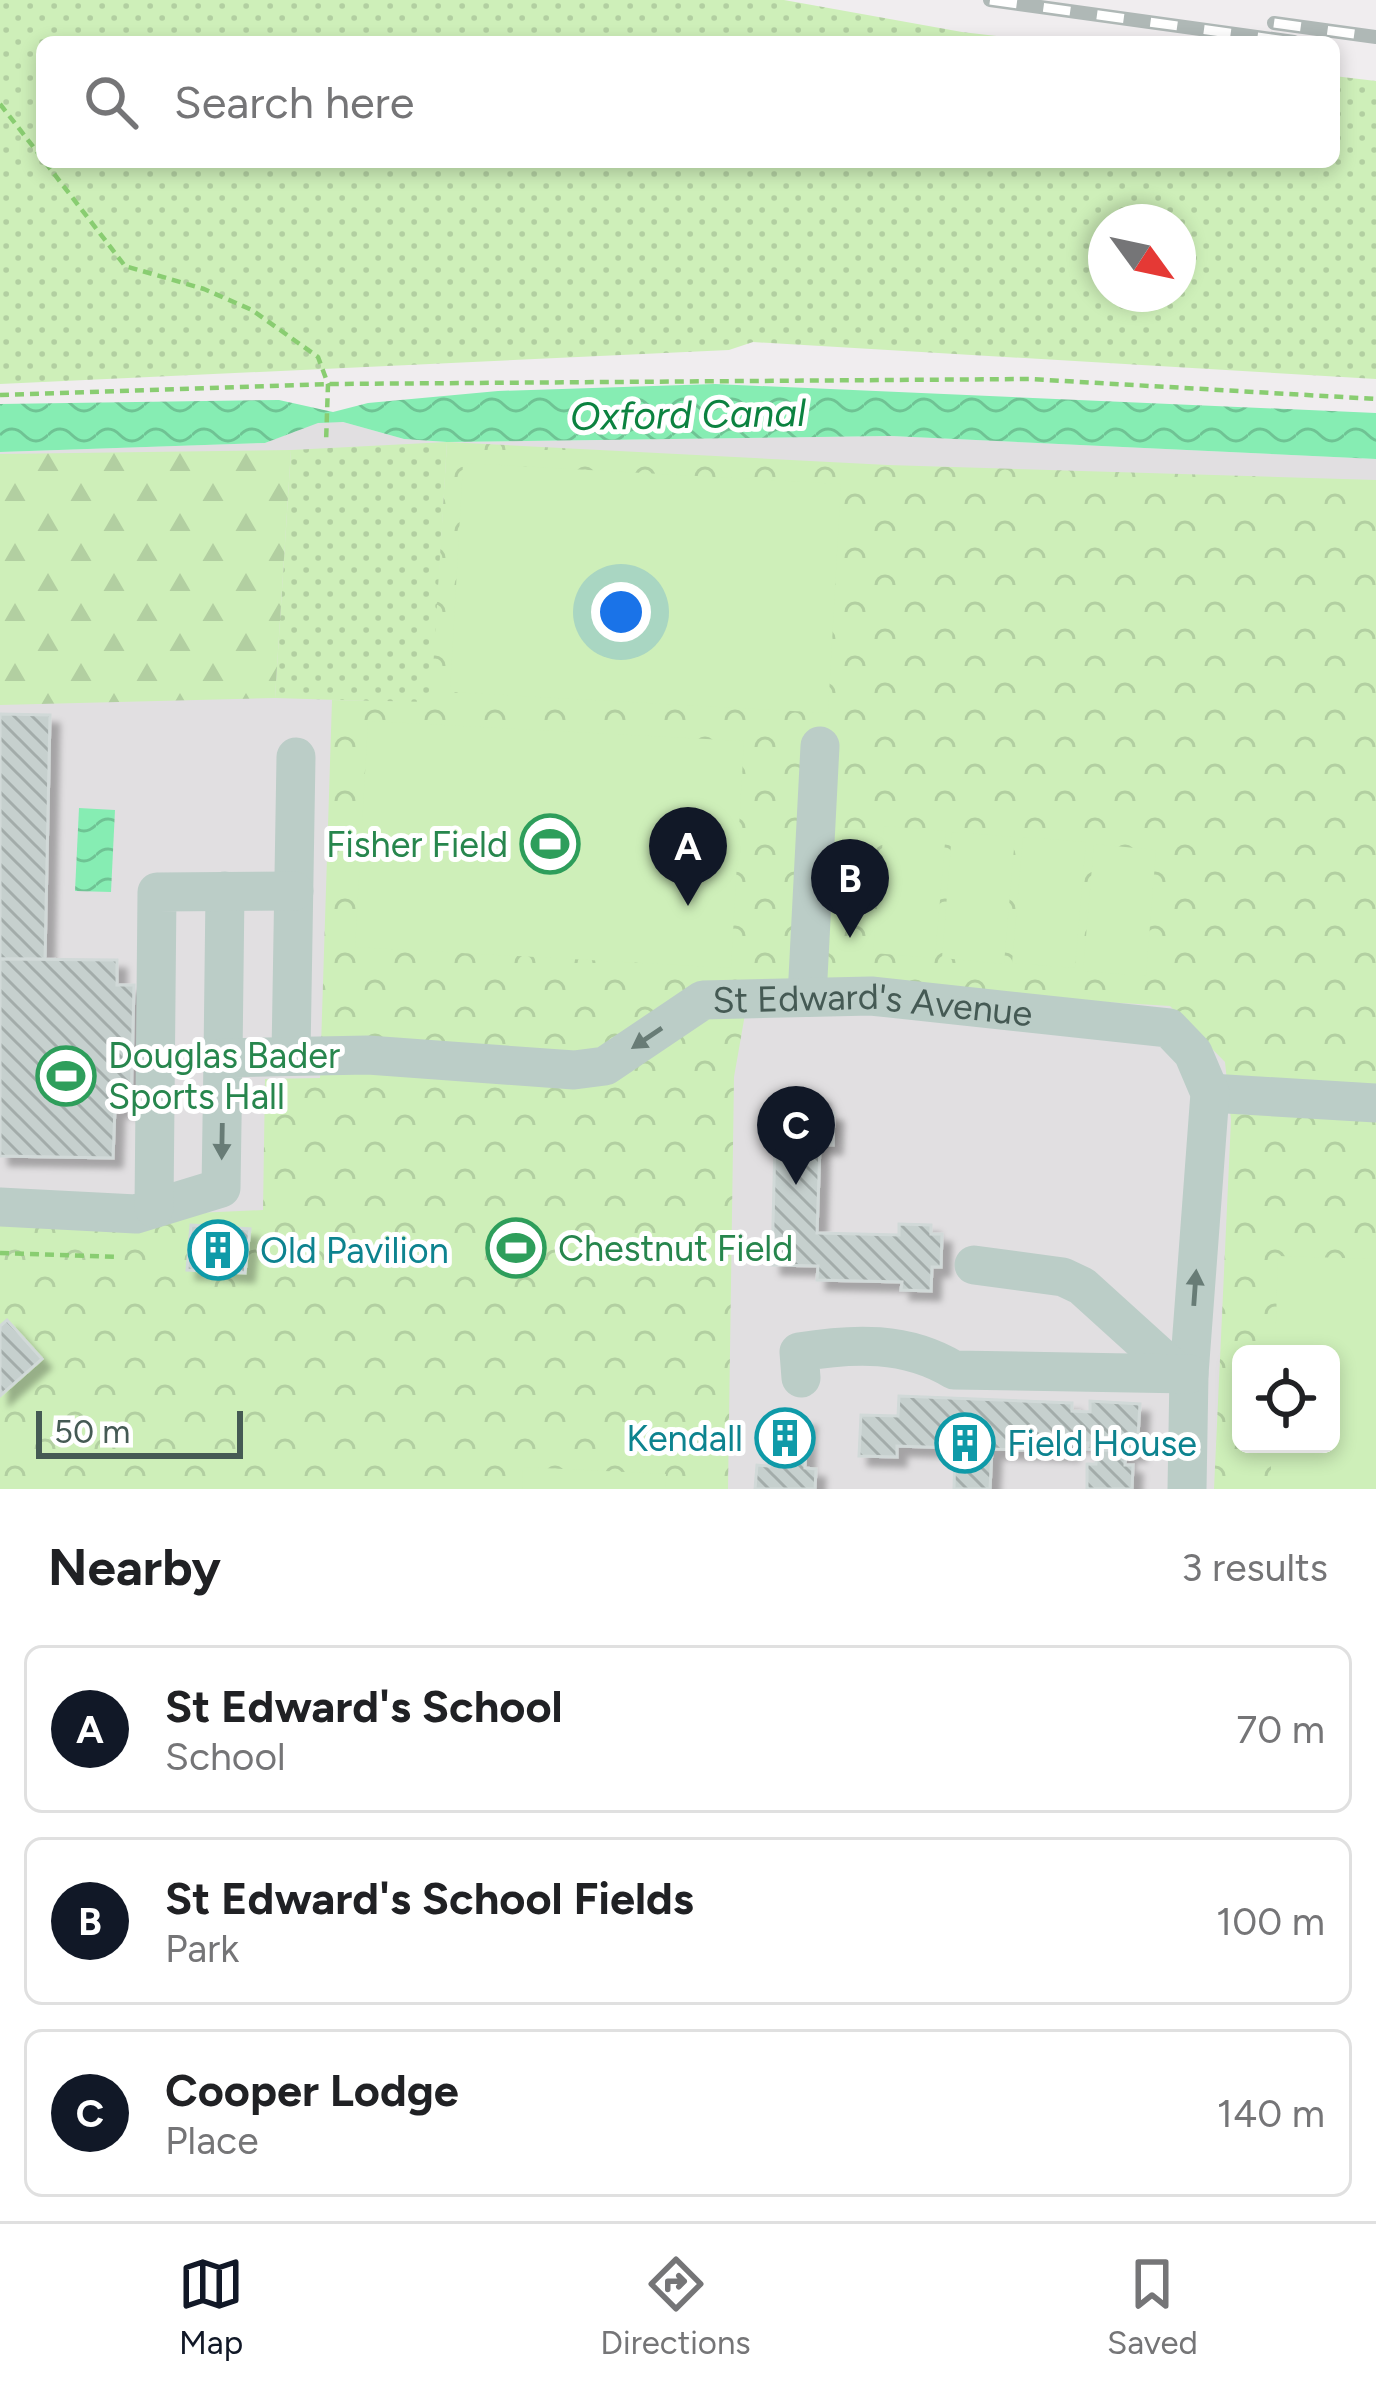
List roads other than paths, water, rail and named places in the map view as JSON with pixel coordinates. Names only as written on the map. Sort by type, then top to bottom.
[{"type":"lane","points":[[807,998],[820,746]]},
{"type":"lane","points":[[291,1054],[296,757]]},
{"type":"lane","points":[[0,1208],[136,1214],[221,1188],[225,891]]},
{"type":"lane","points":[[154,1208],[158,892],[294,891]]},
{"type":"lane","name":"St Edward's Avenue","points":[[223,1058],[291,1054],[590,1068],[605,1066],[703,1000],[871,996],[1169,1028],[1193,1053],[1210,1094]]},
{"type":"lane","points":[[1187,1489],[1183,1374],[1210,1094],[1376,1103]]},
{"type":"lane","points":[[974,1265],[1063,1277],[1082,1286],[1183,1374]]},
{"type":"lane","points":[[801,1378],[799,1352],[850,1343],[925,1353],[954,1370],[1183,1374]]},
{"type":"water","name":"Oxford Canal","points":[[715,384],[1376,413],[1376,459],[891,436],[447,442],[404,439],[343,422],[318,423],[265,443],[0,452],[0,404],[279,400],[333,412],[368,403],[498,391]]},
{"type":"water","points":[[79,808],[115,810],[111,892],[75,891]]},
{"type":"railway","points":[[990,0],[1251,36]]},
{"type":"railway","points":[[1274,23],[1376,37]]},
{"type":"place","name":"Fisher Field","points":[[550,844]]},
{"type":"place","name":"St Edward's School","points":[[688,906]]},
{"type":"place","name":"St Edward's School Fields","points":[[850,938]]},
{"type":"place","name":"Douglas Bader Sports Hall","points":[[66,1076]]},
{"type":"place","name":"Cooper Lodge","points":[[796,1185]]},
{"type":"place","name":"Chestnut Field","points":[[516,1248]]},
{"type":"place","name":"Old Pavilion","points":[[218,1250]]},
{"type":"place","name":"Kendall","points":[[785,1438]]},
{"type":"place","name":"Field House","points":[[965,1443]]}]
